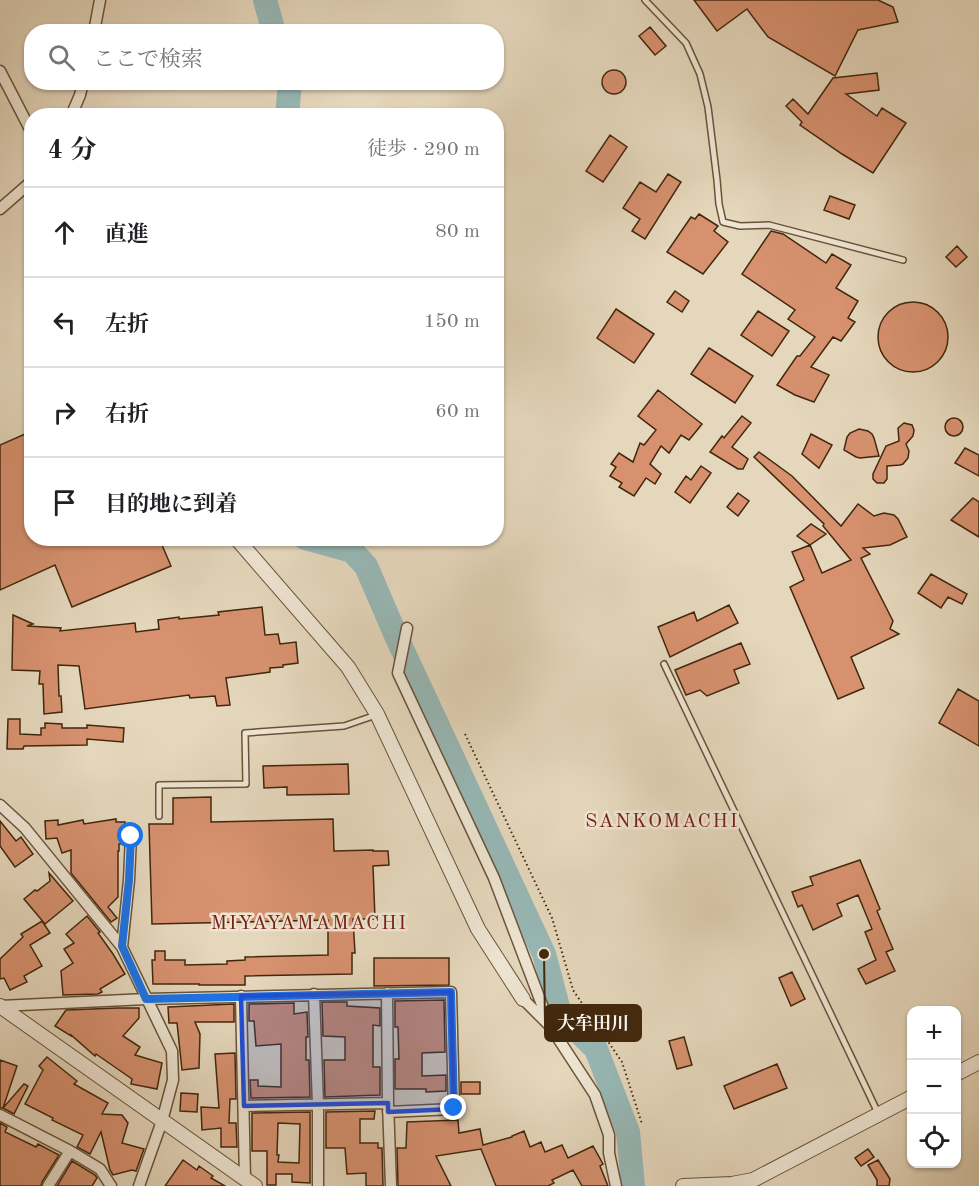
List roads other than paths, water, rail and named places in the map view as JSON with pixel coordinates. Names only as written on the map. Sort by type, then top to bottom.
[{"type":"street","points":[[96,24],[100,0]]},
{"type":"street","points":[[0,71],[24,118]]},
{"type":"street","points":[[74,108],[81,90]]},
{"type":"street","points":[[0,209],[5,200],[24,187]]},
{"type":"street","points":[[243,546],[348,667],[377,714],[478,929],[523,999],[550,1026],[595,1095],[609,1135],[609,1153],[616,1186]]},
{"type":"street","points":[[407,628],[398,673],[494,878],[550,1026]]},
{"type":"street","points":[[0,805],[25,828],[122,946],[172,1051],[173,1080],[162,1121],[139,1186]]},
{"type":"street","points":[[122,946],[131,836]]},
{"type":"street","points":[[0,1006],[241,996],[451,992],[454,1108],[244,1106]]},
{"type":"street","points":[[387,993],[391,1186]]},
{"type":"street","points":[[314,994],[318,1186]]},
{"type":"street","points":[[241,996],[244,1106],[251,1184]]},
{"type":"street","points":[[0,1006],[251,1184]]},
{"type":"street","points":[[961,1072],[979,1062]]},
{"type":"street","points":[[683,1186],[732,1184],[753,1180],[907,1100]]},
{"type":"street","points":[[0,1115],[100,1169],[111,1186]]},
{"type":"street","points":[[48,1186],[70,1151]]},
{"type":"lane","points":[[645,0],[686,43],[700,74],[708,107],[718,204],[723,222],[740,226],[769,225],[903,260]]},
{"type":"lane","points":[[664,664],[878,1114]]},
{"type":"lane","points":[[159,816],[159,785],[246,784],[245,733],[344,726],[377,714]]},
{"type":"waterway","points":[[265,0],[272,24]]},
{"type":"waterway","points":[[288,108],[289,90]]},
{"type":"waterway","points":[[334,546],[352,551],[366,566],[397,638],[544,954],[560,1014],[596,1049],[628,1132],[633,1186]]},
{"type":"place","name":"大牟田川","points":[[544,954]]},
{"type":"district","name":"SANKOMACHI","points":[[662,820]]},
{"type":"district","name":"MIYAYAMAMACHI","points":[[309,922]]}]
